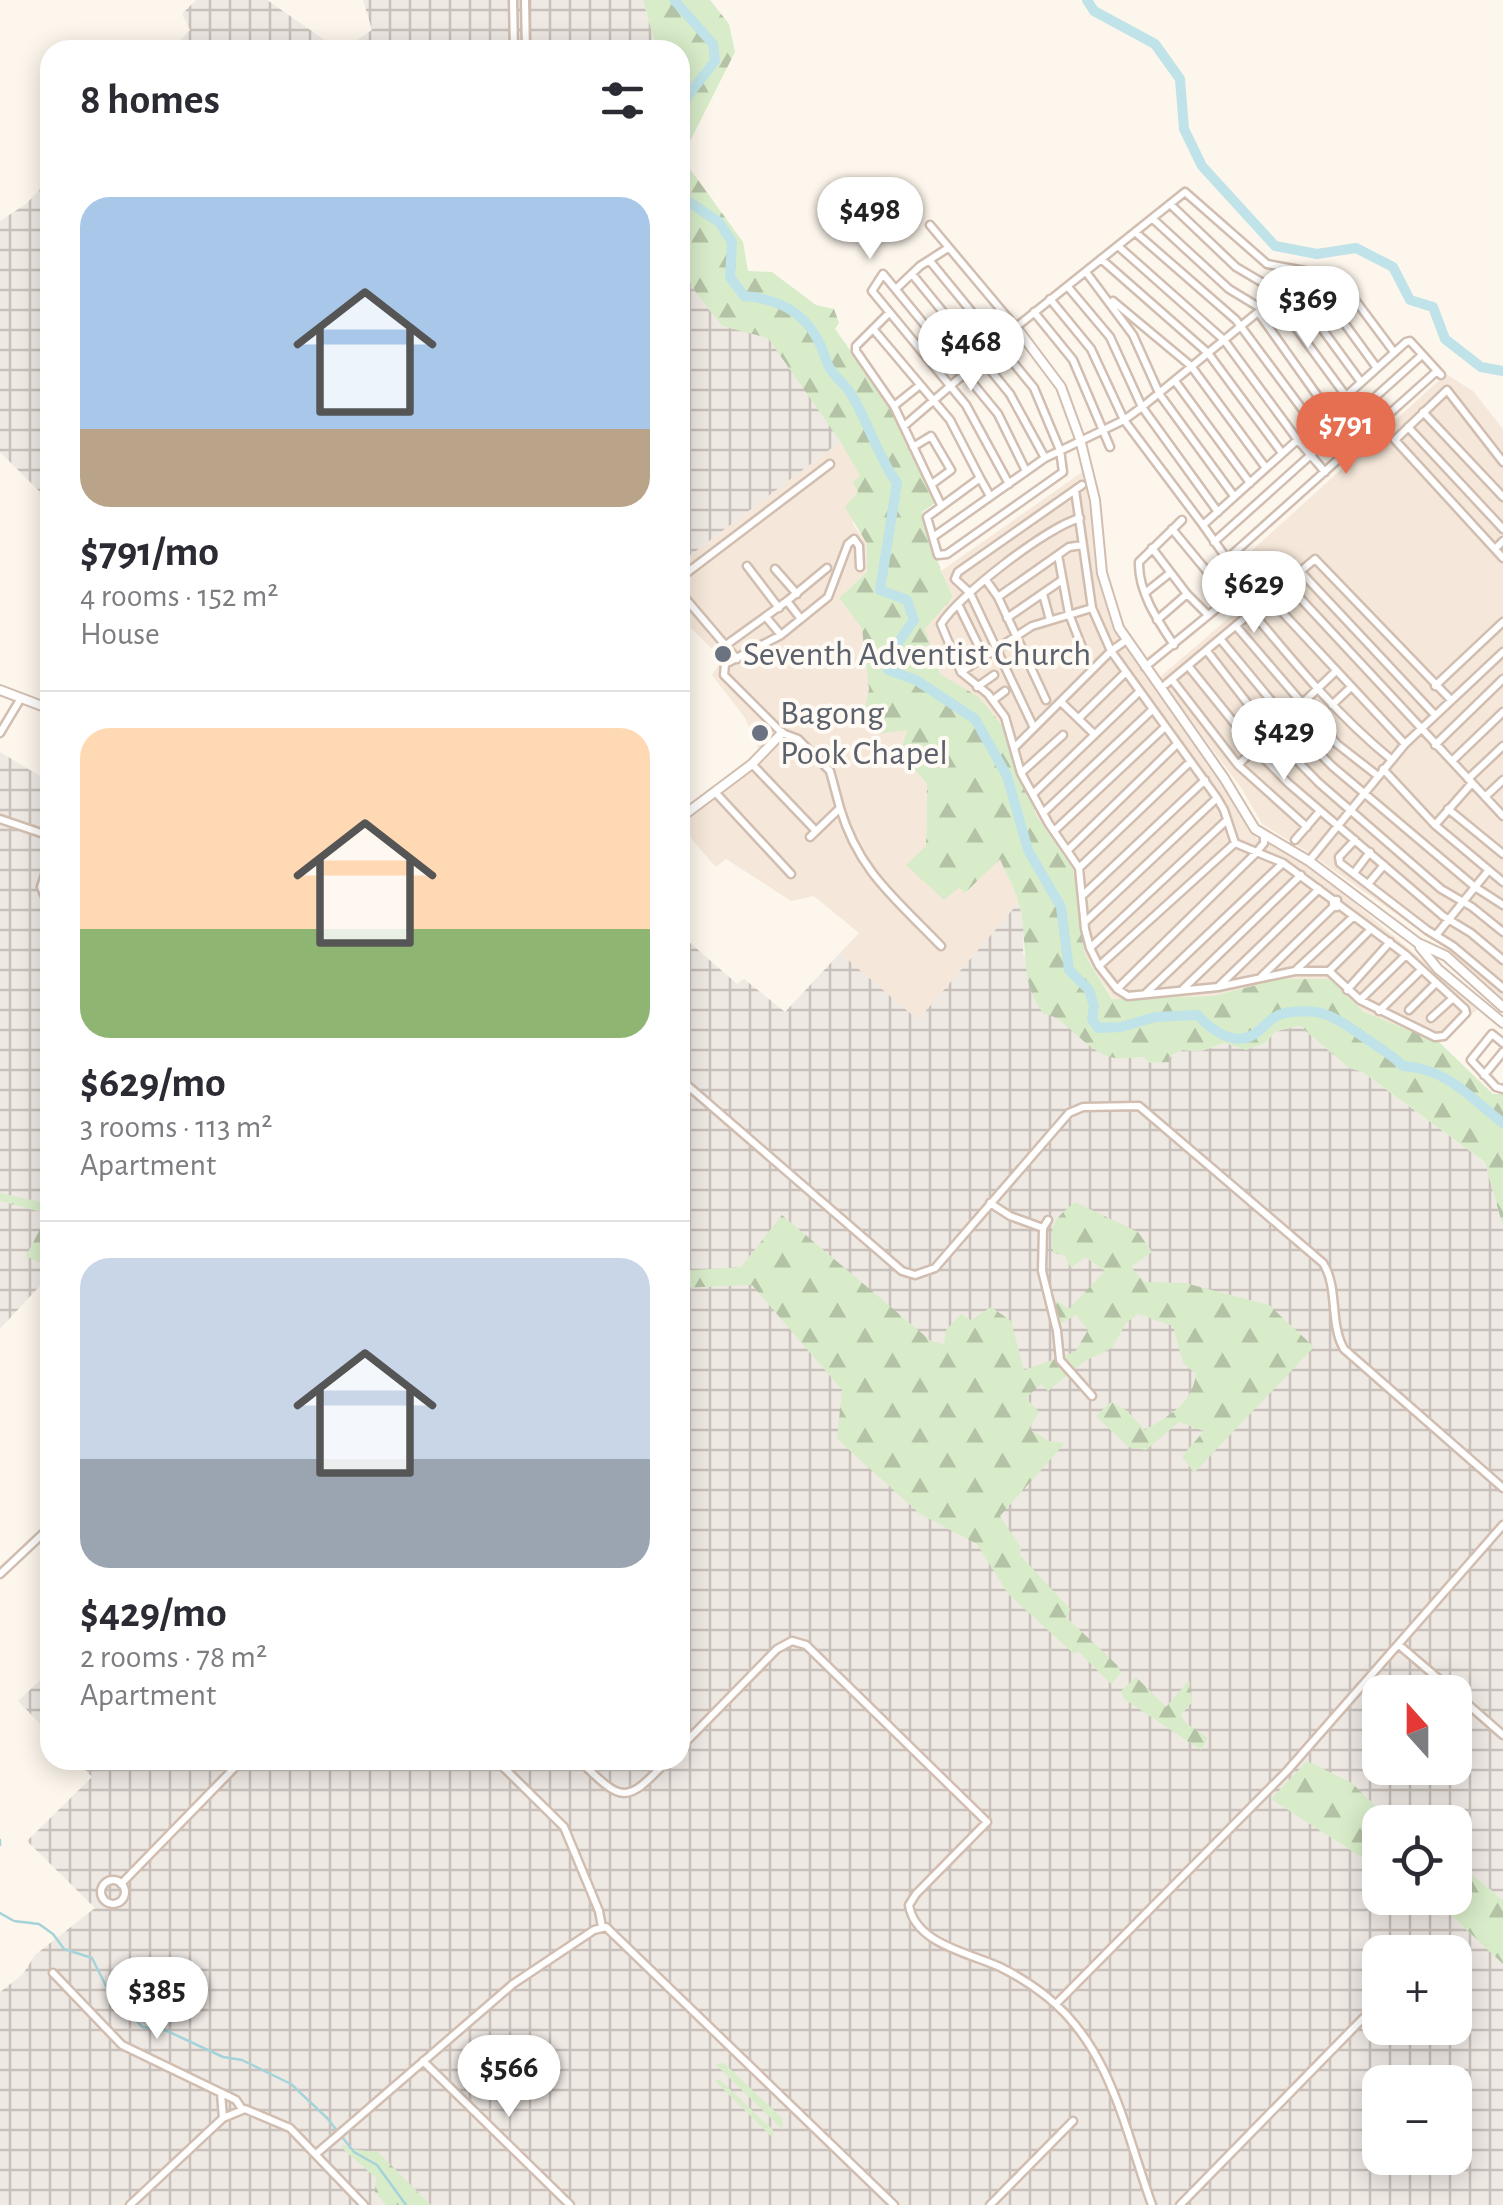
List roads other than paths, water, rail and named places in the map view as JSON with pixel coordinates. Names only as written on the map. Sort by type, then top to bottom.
[{"type":"street","points":[[513,0],[514,40]]},
{"type":"street","points":[[525,0],[526,40]]},
{"type":"street","points":[[904,426],[1034,312],[1188,193],[1267,264],[1338,277],[1394,352]]},
{"type":"street","points":[[1170,204],[1236,267],[1277,296],[1346,396]]},
{"type":"street","points":[[1152,218],[1229,289],[1260,310],[1329,412]]},
{"type":"street","points":[[930,225],[1037,351],[1061,388],[1080,439],[1095,500],[1106,591],[1126,641],[1224,778],[1254,828],[1309,860],[1418,944],[1438,969],[1503,1024]]},
{"type":"street","points":[[1135,232],[1241,326],[1314,425]]},
{"type":"street","points":[[1118,246],[1224,340],[1325,472]]},
{"type":"street","points":[[897,288],[948,248]]},
{"type":"street","points":[[1101,259],[1208,354],[1282,453]]},
{"type":"street","points":[[930,261],[1034,388],[1060,450],[1063,472],[946,554],[938,554],[927,517],[980,478]]},
{"type":"street","points":[[1086,272],[1107,296],[1141,349],[1160,395],[1234,496]]},
{"type":"street","points":[[932,537],[1045,458],[1142,408],[1306,272]]},
{"type":"street","points":[[1306,272],[1378,368]]},
{"type":"street","points":[[1008,484],[991,447],[952,387],[871,288],[884,274],[998,414],[1026,471]]},
{"type":"street","points":[[912,274],[1010,394],[1045,458]]},
{"type":"street","points":[[1290,285],[1361,382]]},
{"type":"street","points":[[1068,286],[1110,338],[1142,408],[1218,512]]},
{"type":"street","points":[[1107,296],[1190,366],[1266,468]]},
{"type":"street","points":[[1050,299],[1091,349],[1124,420],[1214,542],[1230,559],[1439,373],[1408,341],[1203,525]]},
{"type":"street","points":[[1034,312],[1072,360],[1110,446]]},
{"type":"street","points":[[889,313],[856,346],[856,351],[894,406],[941,505]]},
{"type":"street","points":[[874,330],[950,420],[990,496]]},
{"type":"street","points":[[1214,542],[1422,355]]},
{"type":"street","points":[[1175,381],[1250,482]]},
{"type":"street","points":[[894,406],[920,385]]},
{"type":"street","points":[[1503,462],[1447,390],[1395,438],[1503,558]]},
{"type":"street","points":[[1424,412],[1503,497]]},
{"type":"street","points":[[1408,426],[1503,529]]},
{"type":"street","points":[[914,447],[931,436],[950,470],[932,484]]},
{"type":"street","points":[[690,570],[830,464]]},
{"type":"street","points":[[1034,728],[970,594],[956,579],[958,572],[1078,487],[1092,608],[1111,651],[1217,798],[1235,843],[1282,864],[1319,888],[1335,904],[1406,954],[1466,1013],[1440,1038],[1360,1000],[1329,971]]},
{"type":"street","points":[[1080,518],[1067,522],[986,580],[940,624],[961,672],[993,700],[1005,717],[1022,773],[1079,868],[1084,923],[1099,966],[1116,989],[1128,996],[1218,987],[1295,971],[1329,971],[1371,929]]},
{"type":"street","points":[[1174,645],[1145,593],[1139,562],[1182,520]]},
{"type":"street","points":[[1172,529],[1229,598]]},
{"type":"street","points":[[860,567],[859,546],[854,539],[843,556],[834,589],[780,635],[725,664],[724,675],[782,733],[798,739],[830,771],[862,863],[941,946]]},
{"type":"street","points":[[1495,549],[1503,542]]},
{"type":"street","points":[[998,597],[1075,544],[1082,545]]},
{"type":"street","points":[[1152,548],[1208,615]]},
{"type":"street","points":[[1058,556],[1069,614],[1085,655]]},
{"type":"street","points":[[1306,827],[1238,765],[1170,682],[1312,560],[1318,560],[1452,700]]},
{"type":"street","points":[[747,566],[754,570],[778,608]]},
{"type":"street","points":[[726,645],[788,602],[827,568]]},
{"type":"street","points":[[775,569],[796,594]]},
{"type":"street","points":[[1300,571],[1435,715]]},
{"type":"street","points":[[1145,593],[1170,573]]},
{"type":"street","points":[[986,580],[998,597],[1046,700]]},
{"type":"street","points":[[1007,618],[1062,580]]},
{"type":"street","points":[[1286,584],[1502,815]]},
{"type":"street","points":[[1144,668],[1238,590]]},
{"type":"street","points":[[1043,594],[1050,620]]},
{"type":"street","points":[[1157,620],[1187,594]]},
{"type":"street","points":[[1270,599],[1405,744]]},
{"type":"street","points":[[788,602],[801,619]]},
{"type":"street","points":[[690,604],[736,660]]},
{"type":"street","points":[[958,604],[984,657]]},
{"type":"street","points":[[961,672],[1032,626],[1092,608]]},
{"type":"street","points":[[1252,613],[1317,690],[1392,760]]},
{"type":"street","points":[[766,617],[780,635]]},
{"type":"street","points":[[1435,686],[1503,622]]},
{"type":"street","points":[[1236,626],[1337,744],[1381,773],[1503,882]]},
{"type":"street","points":[[1221,640],[1286,720],[1332,766],[1476,888],[1503,906]]},
{"type":"street","points":[[1014,748],[1111,651],[1126,641]]},
{"type":"street","points":[[1207,652],[1272,735],[1319,783],[1440,888],[1503,932]]},
{"type":"street","points":[[1309,860],[1405,744],[1503,652]]},
{"type":"street","points":[[1189,666],[1256,750],[1320,811],[1503,960]]},
{"type":"street","points":[[1238,765],[1336,671]]},
{"type":"street","points":[[1079,718],[1126,673]]},
{"type":"street","points":[[977,687],[994,675]]},
{"type":"street","points":[[1435,745],[1503,679]]},
{"type":"street","points":[[1332,705],[1350,686]]},
{"type":"street","points":[[0,690],[40,706]]},
{"type":"street","points":[[993,700],[1005,691]]},
{"type":"street","points":[[1033,794],[1139,692]]},
{"type":"street","points":[[0,733],[21,698]]},
{"type":"street","points":[[1061,702],[1094,734]]},
{"type":"street","points":[[1043,813],[1152,711]]},
{"type":"street","points":[[1452,761],[1503,712]]},
{"type":"street","points":[[1054,831],[1165,727]]},
{"type":"street","points":[[690,811],[752,764],[782,733]]},
{"type":"street","points":[[1022,773],[1063,735]]},
{"type":"street","points":[[1069,849],[1177,744]]},
{"type":"street","points":[[1435,825],[1503,746]]},
{"type":"street","points":[[1079,868],[1190,762]]},
{"type":"street","points":[[752,764],[813,834],[840,808]]},
{"type":"street","points":[[1082,897],[1205,780]]},
{"type":"street","points":[[1485,797],[1503,780]]},
{"type":"street","points":[[715,792],[791,874]]},
{"type":"street","points":[[1084,923],[1217,798]]},
{"type":"street","points":[[1448,809],[1503,854]]},
{"type":"street","points":[[1295,840],[1320,811]]},
{"type":"street","points":[[0,819],[40,833]]},
{"type":"street","points":[[1090,948],[1227,820]]},
{"type":"street","points":[[1116,989],[1256,854],[1264,844],[1264,836]]},
{"type":"street","points":[[1355,840],[1338,858],[1503,988]]},
{"type":"street","points":[[1099,966],[1235,843]]},
{"type":"street","points":[[1354,873],[1370,852]]},
{"type":"street","points":[[1146,993],[1282,864]]},
{"type":"street","points":[[1368,884],[1384,865]]},
{"type":"street","points":[[1437,934],[1488,871]]},
{"type":"street","points":[[1182,990],[1301,875]]},
{"type":"street","points":[[1218,987],[1319,888]]},
{"type":"street","points":[[1260,978],[1335,904]]},
{"type":"street","points":[[1295,971],[1354,916]]},
{"type":"street","points":[[1348,990],[1390,942]]},
{"type":"street","points":[[1418,944],[1446,956],[1503,1007]]},
{"type":"street","points":[[1360,1000],[1406,954]]},
{"type":"street","points":[[1380,1011],[1420,971]]},
{"type":"street","points":[[1409,1010],[1435,984]]},
{"type":"street","points":[[1431,1018],[1453,998]]},
{"type":"street","points":[[1502,1086],[1484,1075],[1471,1060],[1492,1034],[1503,1043]]},
{"type":"street","points":[[1484,1075],[1503,1052]]},
{"type":"street","points":[[690,1088],[908,1274],[935,1268],[1072,1111],[1131,1104],[1142,1108],[1323,1263],[1330,1278],[1340,1341],[1346,1352],[1503,1488]]},
{"type":"street","points":[[990,1203],[1010,1216],[1043,1228]]},
{"type":"street","points":[[1048,1220],[1043,1228],[1043,1282],[1057,1330],[1060,1360],[1092,1396]]},
{"type":"street","points":[[1056,2004],[1266,1792],[1503,1525]]},
{"type":"street","points":[[0,1574],[40,1536]]},
{"type":"street","points":[[690,1738],[776,1649],[786,1642],[802,1642],[987,1822],[912,1898],[908,1908],[941,1943],[1013,1974],[1056,2004],[1091,2045],[1105,2070],[1152,2205]]},
{"type":"street","points":[[1399,1645],[1433,1675]]},
{"type":"street","points":[[1472,1708],[1503,1735]]},
{"type":"street","points":[[121,1884],[232,1770]]},
{"type":"street","points":[[506,1770],[564,1827],[602,1926]]},
{"type":"street","points":[[589,1770],[608,1788],[623,1794],[640,1789],[658,1770]]},
{"type":"street","points":[[316,2154],[512,1984],[602,1926]]},
{"type":"street","points":[[602,1926],[614,1931],[894,2205]]},
{"type":"street","points":[[53,1973],[122,2045],[238,2102],[242,2109]]},
{"type":"street","points":[[1180,2205],[1362,2019]]},
{"type":"street","points":[[423,2062],[570,2205]]},
{"type":"street","points":[[221,2093],[223,2118]]},
{"type":"street","points":[[130,2205],[223,2118],[242,2109],[286,2124],[364,2205]]},
{"type":"street","points":[[990,2205],[1073,2120]]},
{"type":"waterway","points":[[674,0],[713,44],[715,61],[690,93]]},
{"type":"waterway","points":[[1087,0],[1094,11],[1155,44],[1180,79],[1184,129],[1202,166],[1275,246],[1317,254],[1356,248],[1393,267],[1410,300],[1433,307],[1445,339],[1481,367],[1503,371]]},
{"type":"waterway","points":[[690,203],[719,222],[732,242],[730,277],[744,296],[788,308],[813,331],[829,367],[851,394],[897,483],[880,590],[907,600],[914,620],[886,660],[888,670],[916,680],[975,719],[1007,776],[1028,850],[1061,907],[1069,970],[1089,990],[1094,1006],[1092,1019],[1098,1028],[1121,1027],[1155,1017],[1198,1015],[1216,1031],[1238,1039],[1253,1035],[1280,1015],[1316,1012],[1340,1021],[1403,1066],[1445,1078],[1503,1123]]},
{"type":"waterway","points":[[0,1840],[0,1845]]},
{"type":"waterway","points":[[0,1913],[14,1921],[39,1924],[64,1949],[92,1958],[106,1986],[142,2027],[165,2030],[291,2084],[327,2118],[354,2152],[377,2165],[406,2205]]},
{"type":"place","name":"Seventh Adventist Church","points":[[723,654]]},
{"type":"place","name":"Bagong Pook Chapel","points":[[760,733]]}]
